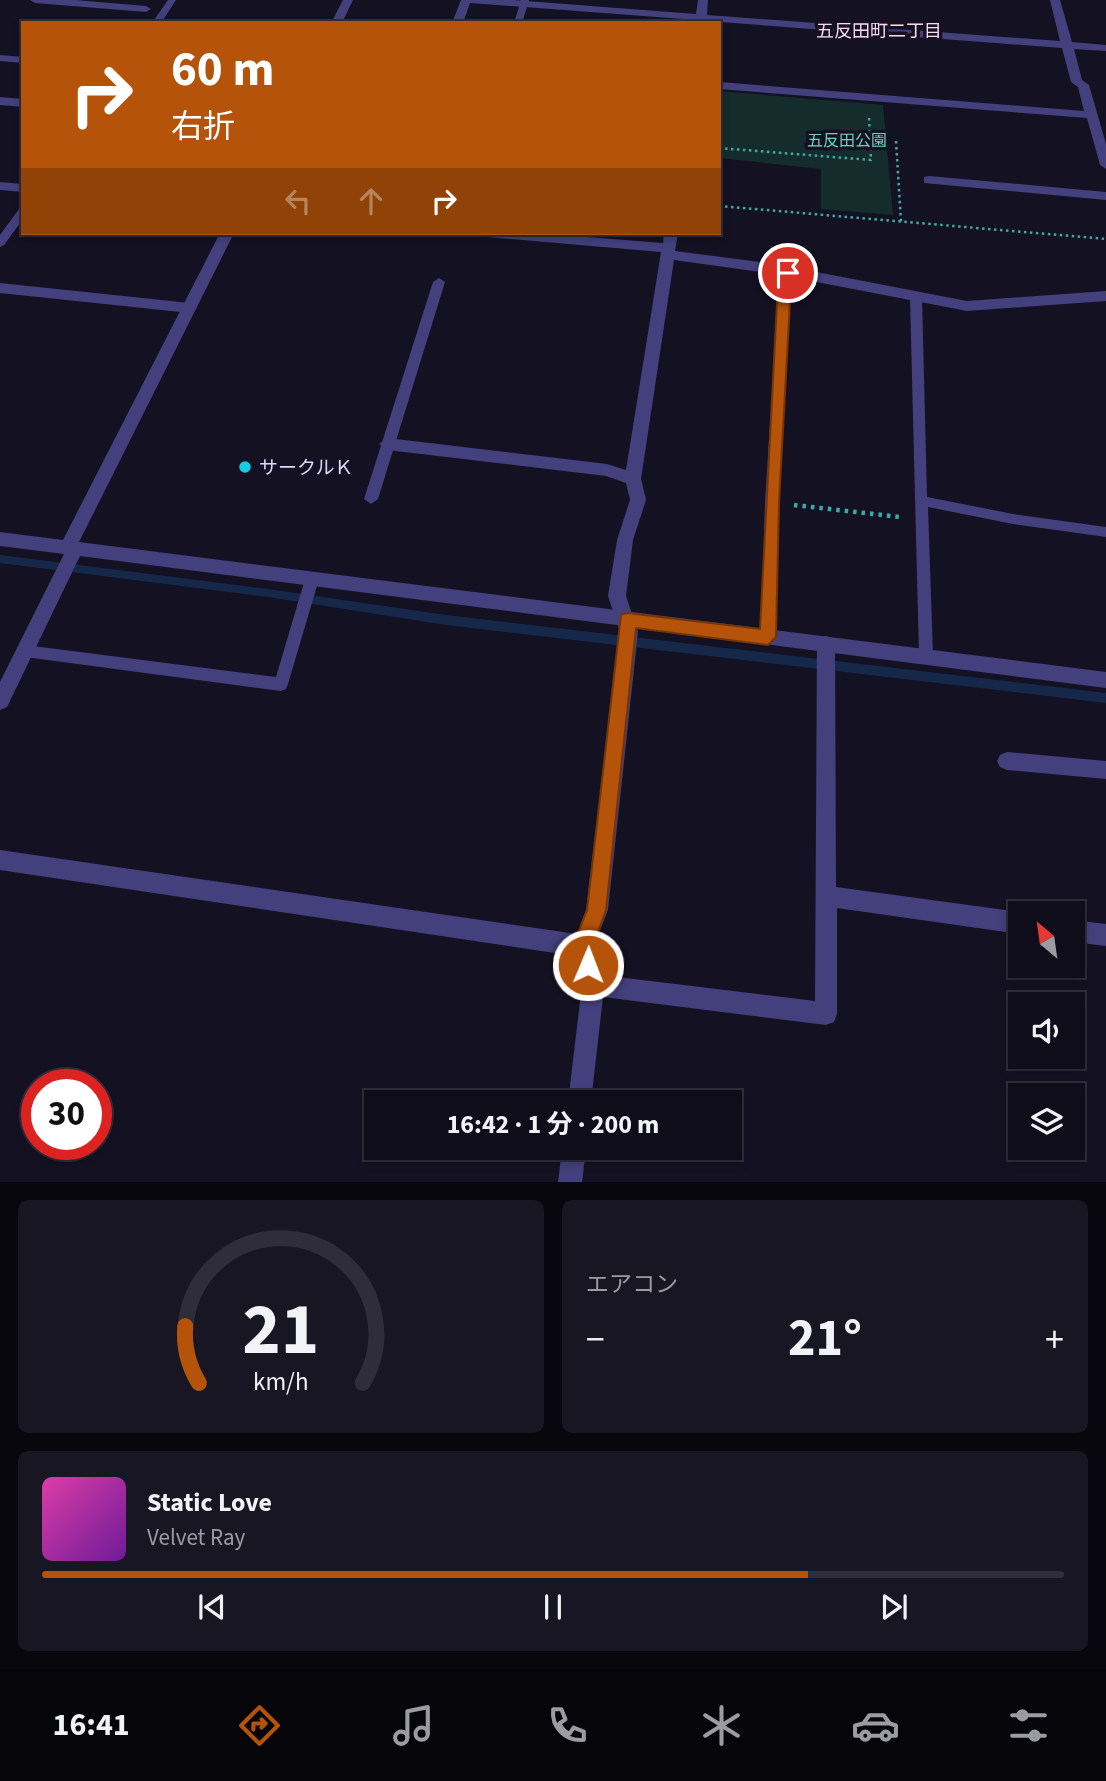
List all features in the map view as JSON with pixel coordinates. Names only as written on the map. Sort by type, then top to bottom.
[{"type":"street","points":[[35,0],[146,9]]},
{"type":"street","points":[[337,21],[348,0]]},
{"type":"street","points":[[458,21],[468,0],[524,2],[701,20],[703,0]]},
{"type":"street","points":[[1055,0],[1077,82],[1083,85],[1105,158]]},
{"type":"street","points":[[721,21],[1106,48]]},
{"type":"street","points":[[0,58],[21,61]]},
{"type":"street","points":[[721,85],[1106,114]]},
{"type":"street","points":[[0,101],[21,103]]},
{"type":"street","points":[[929,180],[1106,196]]},
{"type":"street","points":[[0,186],[21,188]]},
{"type":"street","points":[[0,701],[227,235]]},
{"type":"street","points":[[524,235],[670,245],[788,273],[967,306],[1001,306],[1106,296]]},
{"type":"street","points":[[580,1090],[593,985],[583,946],[597,910],[627,634],[617,596],[625,540],[638,500],[634,479],[670,245]]},
{"type":"street","points":[[0,288],[190,308]]},
{"type":"street","points":[[387,444],[607,470],[634,479]]},
{"type":"street","points":[[0,539],[627,634],[768,637],[827,648],[926,656],[1106,680]]},
{"type":"street","points":[[593,985],[825,1014],[828,896],[827,648]]},
{"type":"street","points":[[1007,761],[1106,770]]},
{"type":"street","points":[[0,860],[583,946]]},
{"type":"street","points":[[828,896],[1008,921]]},
{"type":"street","points":[[1085,932],[1106,935]]},
{"type":"street","points":[[570,1182],[573,1160]]},
{"type":"lane","points":[[157,21],[172,0]]},
{"type":"lane","points":[[519,21],[524,2]]},
{"type":"lane","points":[[0,243],[21,214]]},
{"type":"lane","points":[[768,637],[772,502],[785,284],[788,273]]},
{"type":"lane","points":[[371,499],[439,282]]},
{"type":"lane","points":[[916,297],[922,501],[920,519],[926,656]]},
{"type":"lane","points":[[922,501],[1013,519],[1106,532]]},
{"type":"lane","points":[[25,651],[281,684],[310,584]]},
{"type":"path","points":[[721,148],[871,160],[868,97]]},
{"type":"path","points":[[896,141],[901,222]]},
{"type":"path","points":[[721,206],[1106,239]]},
{"type":"path","points":[[772,502],[920,519]]},
{"type":"green space","name":"五反田公園","points":[[721,91],[883,105],[893,215],[821,209],[821,169],[721,158]]},
{"type":"waterway","points":[[0,559],[268,593],[446,620],[1106,698]]},
{"type":"place","name":"サークルＫ","points":[[245,467]]},
{"type":"district","name":"五反田町二丁目","points":[[879,31]]},
{"type":"route","points":[[588,965],[583,946],[597,910],[629,632],[627,620],[768,637],[772,502],[785,284],[788,273]]}]
